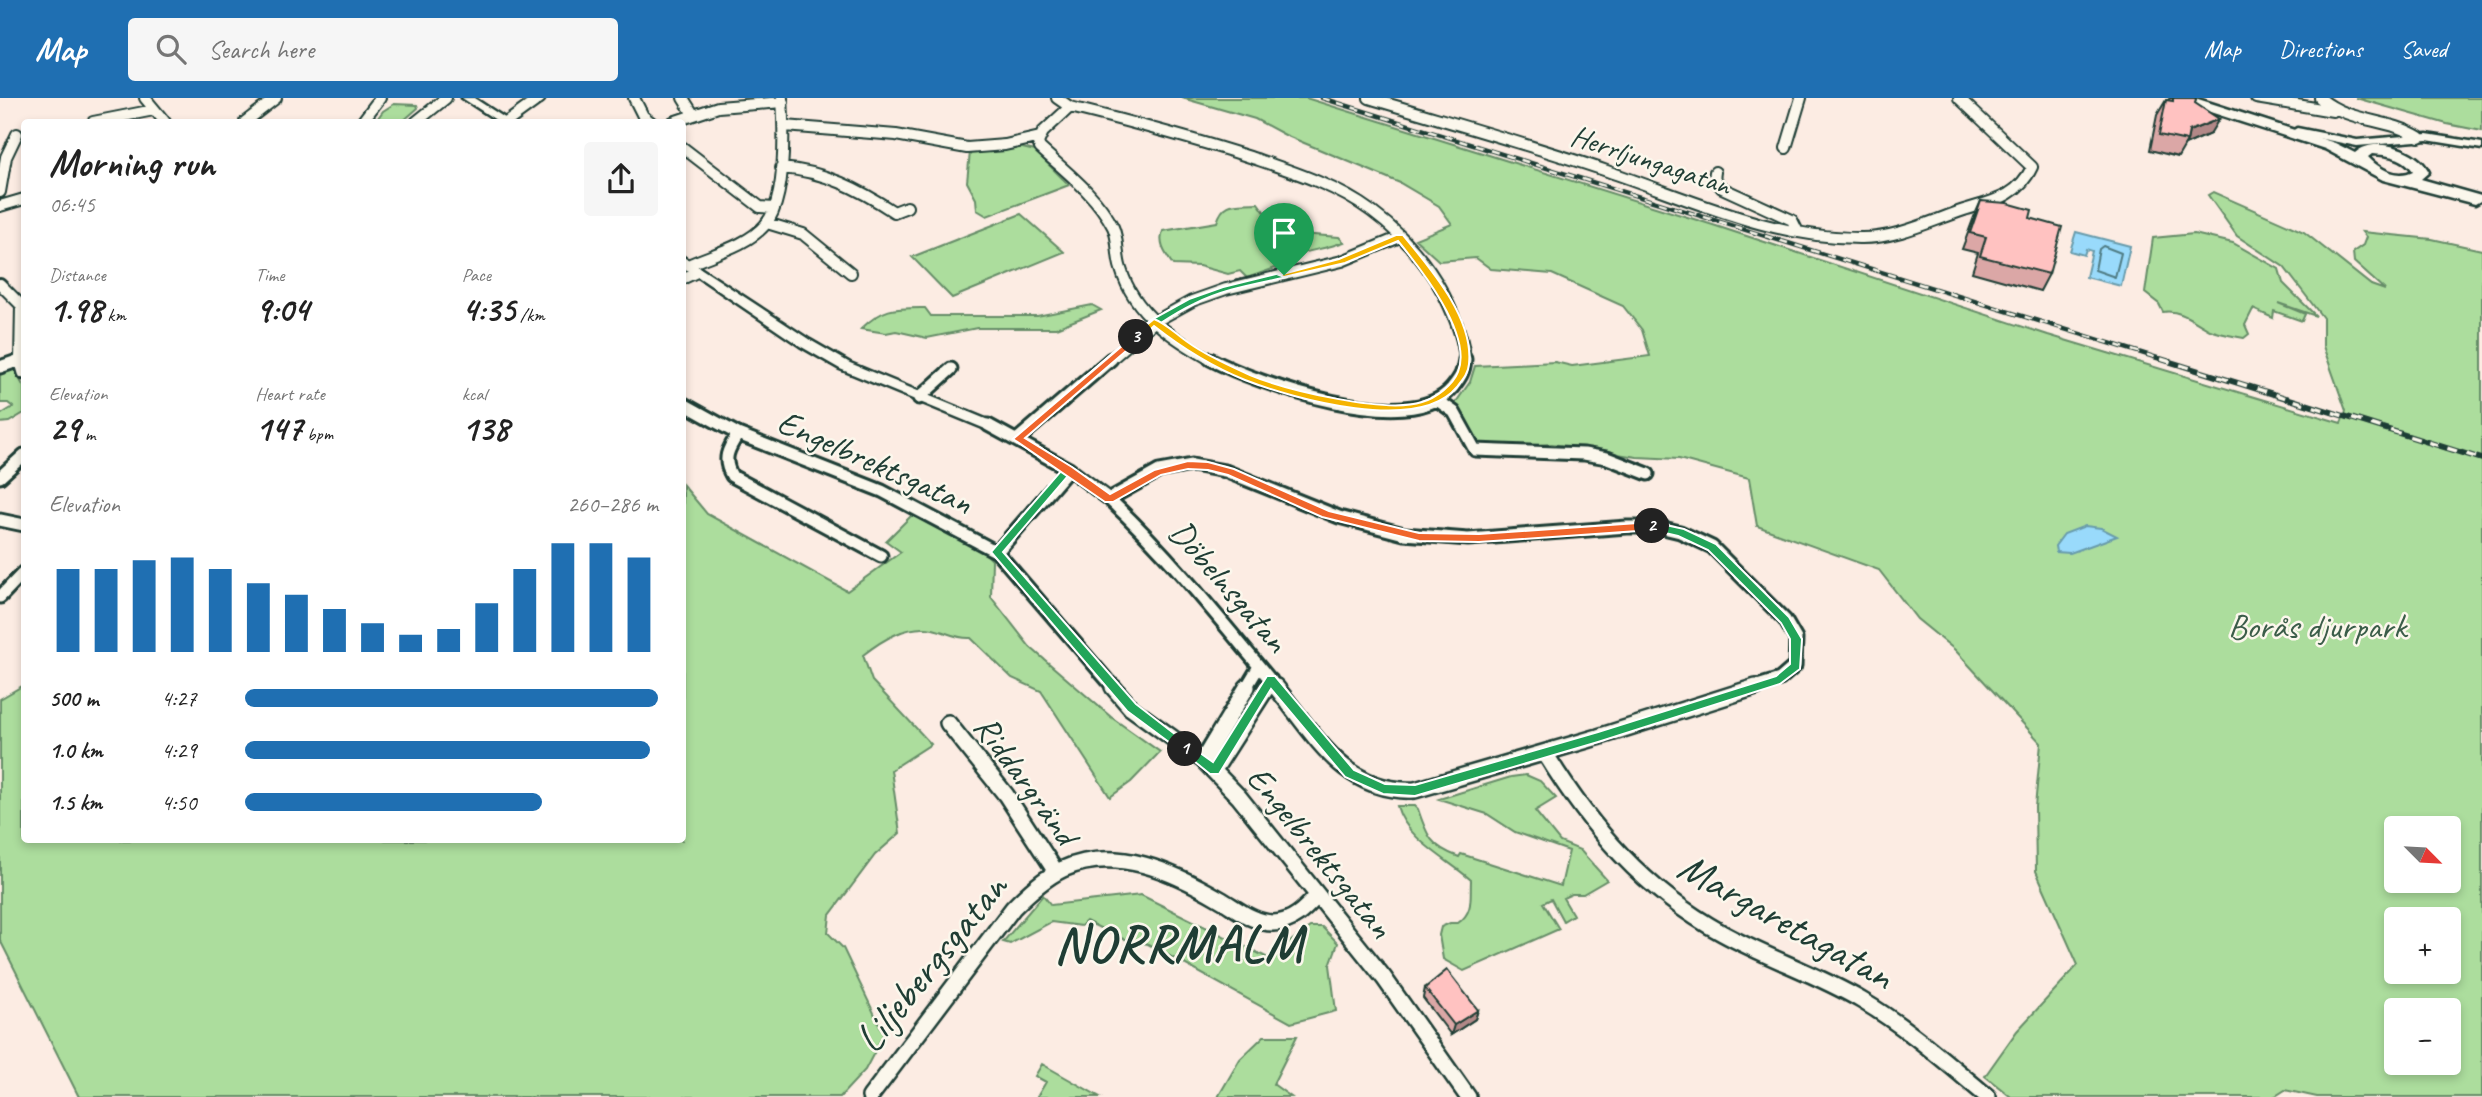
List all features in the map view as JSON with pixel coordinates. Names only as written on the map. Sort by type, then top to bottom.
[{"type":"main road","points":[[2181,98],[2330,146],[2373,154],[2389,176],[2479,201]]},
{"type":"main road","points":[[2196,98],[2343,145],[2418,165],[2479,201]]},
{"type":"main road","points":[[2389,176],[2414,177],[2421,172],[2418,165]]},
{"type":"street","points":[[145,98],[162,119]]},
{"type":"street","points":[[249,119],[276,98]]},
{"type":"street","points":[[364,119],[380,98]]},
{"type":"street","points":[[420,119],[446,98]]},
{"type":"street","points":[[511,119],[540,98]]},
{"type":"street","points":[[634,98],[647,119]]},
{"type":"street","points":[[683,98],[693,114]]},
{"type":"street","points":[[1040,136],[1040,148],[1105,213],[1118,238],[1120,266],[1135,299],[1154,322],[1188,347],[1267,385],[1307,396],[1385,407],[1425,405],[1437,400],[1455,385],[1462,374],[1465,362],[1462,340],[1451,308],[1428,271],[1399,237],[1372,212],[1311,179],[1228,150],[1070,107],[1056,98]]},
{"type":"street","name":"Herrljungagatan","points":[[1369,98],[1594,166],[1753,220],[1847,237],[1882,236],[2008,196],[2027,182],[2032,167],[1959,98]]},
{"type":"street","points":[[1786,148],[1801,98]]},
{"type":"street","points":[[2256,98],[2333,111],[2402,127],[2419,137]]},
{"type":"street","points":[[2320,98],[2333,111]]},
{"type":"street","points":[[470,99],[502,119]]},
{"type":"street","points":[[680,119],[730,105],[783,100],[785,126],[780,168],[774,208],[767,223],[746,238],[689,266]]},
{"type":"street","points":[[785,126],[896,135],[967,148],[1005,145],[1040,136],[1070,107]]},
{"type":"street","points":[[108,119],[154,110]]},
{"type":"street","points":[[2297,131],[2357,143],[2419,137],[2444,138],[2482,148]]},
{"type":"street","points":[[0,137],[21,134]]},
{"type":"street","points":[[0,192],[6,157],[21,134]]},
{"type":"street","points":[[2373,154],[2419,137]]},
{"type":"street","points":[[2418,165],[2411,146],[2422,141],[2482,148]]},
{"type":"street","points":[[686,150],[760,207],[774,208]]},
{"type":"street","points":[[780,168],[795,168],[837,181],[894,212],[907,208]]},
{"type":"street","name":"Herrljungagatan","points":[[1715,172],[1714,179],[1722,188],[1792,220],[1797,230]]},
{"type":"street","points":[[0,206],[21,201]]},
{"type":"street","points":[[767,223],[785,225],[802,233],[825,248],[851,274]]},
{"type":"street","points":[[1018,439],[1154,322],[1192,301],[1226,289],[1342,261],[1399,237]]},
{"type":"street","name":"Döbelnsgatan","points":[[689,266],[845,366],[1018,439],[1069,469],[1109,499],[1139,527],[1206,602],[1336,760],[1349,773],[1383,789],[1415,790],[1545,753],[1780,679],[1796,666],[1796,639],[1785,620],[1712,547],[1680,532],[1660,527],[1479,538],[1419,537],[1326,514],[1231,472],[1208,466],[1188,465],[1149,476],[1109,499]]},
{"type":"street","points":[[0,285],[21,305],[21,363]]},
{"type":"street","points":[[0,367],[20,360]]},
{"type":"street","points":[[919,398],[951,369]]},
{"type":"street","points":[[1437,400],[1454,412],[1475,450],[1584,454],[1607,458],[1648,474]]},
{"type":"street","name":"Engelbrektsgatan","points":[[686,405],[738,434],[830,468],[882,491],[996,552],[1131,708],[1214,770],[1277,842],[1384,978],[1468,1097]]},
{"type":"street","points":[[738,434],[726,452],[724,461],[732,477],[881,555]]},
{"type":"street","points":[[0,478],[21,458]]},
{"type":"street","points":[[996,552],[1069,469]]},
{"type":"street","points":[[0,520],[21,524]]},
{"type":"street","points":[[0,597],[21,575]]},
{"type":"street","points":[[1203,760],[1258,668]]},
{"type":"street","points":[[1214,770],[1271,680]]},
{"type":"street","name":"Riddargränd","points":[[948,723],[986,767],[1027,822],[1056,872]]},
{"type":"street","name":"Margaretagatan","points":[[1545,753],[1592,825],[1648,883],[1720,932],[1880,1011],[1988,1097]]},
{"type":"street","name":"Liljebergsgatan","points":[[870,1097],[1013,908],[1025,895],[1056,872],[1094,860],[1120,858],[1140,862],[1179,875],[1252,917],[1272,923],[1288,921],[1301,913],[1317,895]]},
{"type":"green space","name":"Borås djurpark","points":[[1182,98],[1306,98],[1713,225],[2048,335],[2341,423],[2346,411],[2323,346],[2323,318],[2284,267],[2237,236],[2208,195],[2213,192],[2304,232],[2371,285],[2385,290],[2354,262],[2353,252],[2363,245],[2366,237],[2362,232],[2432,239],[2482,250],[2482,1097],[2317,1097],[2285,1090],[2274,1097],[2011,1097],[1985,1076],[2017,1031],[2078,965],[2036,871],[2035,807],[2041,743],[1955,650],[1917,619],[1879,570],[1757,526],[1749,478],[1679,459],[1637,457],[1552,444],[1480,448],[1454,405],[1470,382],[1475,366],[1555,362],[1572,366],[1650,356],[1642,330],[1623,306],[1552,274],[1491,269],[1476,258],[1439,261],[1415,239],[1452,224],[1439,206],[1400,183],[1285,135],[1255,119]]},
{"type":"green space","points":[[2356,98],[2482,98],[2482,131],[2447,124]]},
{"type":"green space","points":[[394,104],[417,105],[418,108],[405,119],[377,119]]},
{"type":"green space","points":[[1018,147],[1035,151],[1069,185],[987,216],[977,210],[976,199],[967,182],[970,152]]},
{"type":"green space","points":[[1258,203],[1266,214],[1296,218],[1301,234],[1339,237],[1344,242],[1292,256],[1285,259],[1284,265],[1247,278],[1240,271],[1228,274],[1199,266],[1173,265],[1162,244],[1163,231],[1217,222],[1228,206]]},
{"type":"green space","points":[[1021,214],[1064,252],[952,298],[912,257]]},
{"type":"green space","points":[[2194,234],[2233,243],[2279,269],[2283,283],[2316,316],[2278,303],[2305,314],[2302,321],[2274,311],[2273,318],[2253,309],[2245,325],[2249,334],[2244,338],[2210,330],[2176,313],[2163,312],[2159,304],[2145,293],[2153,238]]},
{"type":"green space","points":[[1092,305],[1101,310],[1056,328],[977,328],[927,338],[896,331],[886,333],[861,329],[876,316],[897,309],[925,308],[931,316],[1037,316]]},
{"type":"green space","points":[[0,369],[14,369],[21,382],[21,415],[9,422],[0,423],[0,415],[13,407],[8,403],[0,403]]},
{"type":"green space","points":[[686,489],[707,514],[847,591],[901,552],[886,541],[913,514],[984,552],[992,560],[991,597],[1030,647],[1111,717],[1160,752],[1131,782],[1110,797],[1041,691],[1012,678],[971,638],[933,629],[914,629],[887,639],[863,655],[872,681],[931,744],[891,770],[900,833],[875,855],[830,915],[828,933],[843,948],[884,1034],[865,1070],[840,1097],[79,1097],[0,940],[0,699],[21,687],[21,843],[686,843]]},
{"type":"green space","points":[[1526,775],[1540,781],[1556,798],[1535,811],[1560,842],[1580,850],[1607,880],[1583,894],[1572,894],[1563,898],[1573,915],[1563,921],[1551,899],[1543,903],[1559,929],[1464,971],[1443,959],[1439,935],[1441,927],[1458,923],[1467,914],[1471,880],[1418,838],[1402,818],[1397,806],[1415,806],[1431,839],[1450,853],[1459,857],[1461,854],[1561,886],[1569,851],[1515,832],[1487,814],[1439,799]]},
{"type":"green space","points":[[1043,895],[1051,905],[1141,895],[1268,958],[1310,927],[1322,927],[1338,943],[1330,965],[1336,1011],[1291,1023],[1148,944],[1120,938],[1086,921],[1081,926],[1051,922],[1010,944],[1003,942]]},
{"type":"green space","points":[[1264,1036],[1297,1036],[1273,1084],[1291,1097],[1218,1097],[1240,1059]]},
{"type":"green space","points":[[1042,1064],[1100,1097],[1037,1097],[1046,1082],[1035,1076]]},
{"type":"water","points":[[2076,232],[2130,246],[2121,286],[2086,277],[2092,251],[2086,249],[2084,255],[2070,251]]},
{"type":"water","points":[[2085,526],[2101,528],[2117,536],[2070,553],[2056,552],[2055,546],[2064,534]]},
{"type":"building","points":[[2173,98],[2196,98],[2195,103],[2219,119],[2189,131],[2187,141],[2159,135],[2166,100],[2173,101]]},
{"type":"building","points":[[1981,201],[2007,203],[2032,210],[2030,218],[2062,227],[2049,274],[1980,256],[1986,237],[1970,233]]},
{"type":"building","points":[[1447,970],[1478,1010],[1454,1025],[1425,988]]},
{"type":"railway","points":[[1322,98],[2167,361]]},
{"type":"railway","points":[[2161,359],[2482,459]]},
{"type":"district","name":"NORRMALM","points":[[1179,944]]},
{"type":"route","points":[[1284,275],[1226,289],[1192,301],[1154,322],[1018,439],[1069,469],[996,552],[1131,708],[1177,744],[1214,770],[1262,690],[1271,680],[1349,773],[1375,787],[1399,791],[1415,790],[1598,737],[1780,679],[1796,666],[1796,639],[1785,620],[1712,547],[1680,532],[1640,526],[1479,538],[1419,537],[1390,532],[1326,514],[1231,472],[1208,466],[1175,467],[1141,480],[1109,499],[1069,469],[1049,457],[1018,439],[1086,380],[1154,322],[1188,347],[1267,385],[1351,404],[1406,408],[1425,405],[1447,393],[1462,374],[1465,362],[1462,340],[1451,308],[1428,271],[1399,237],[1342,261],[1284,275]]}]
